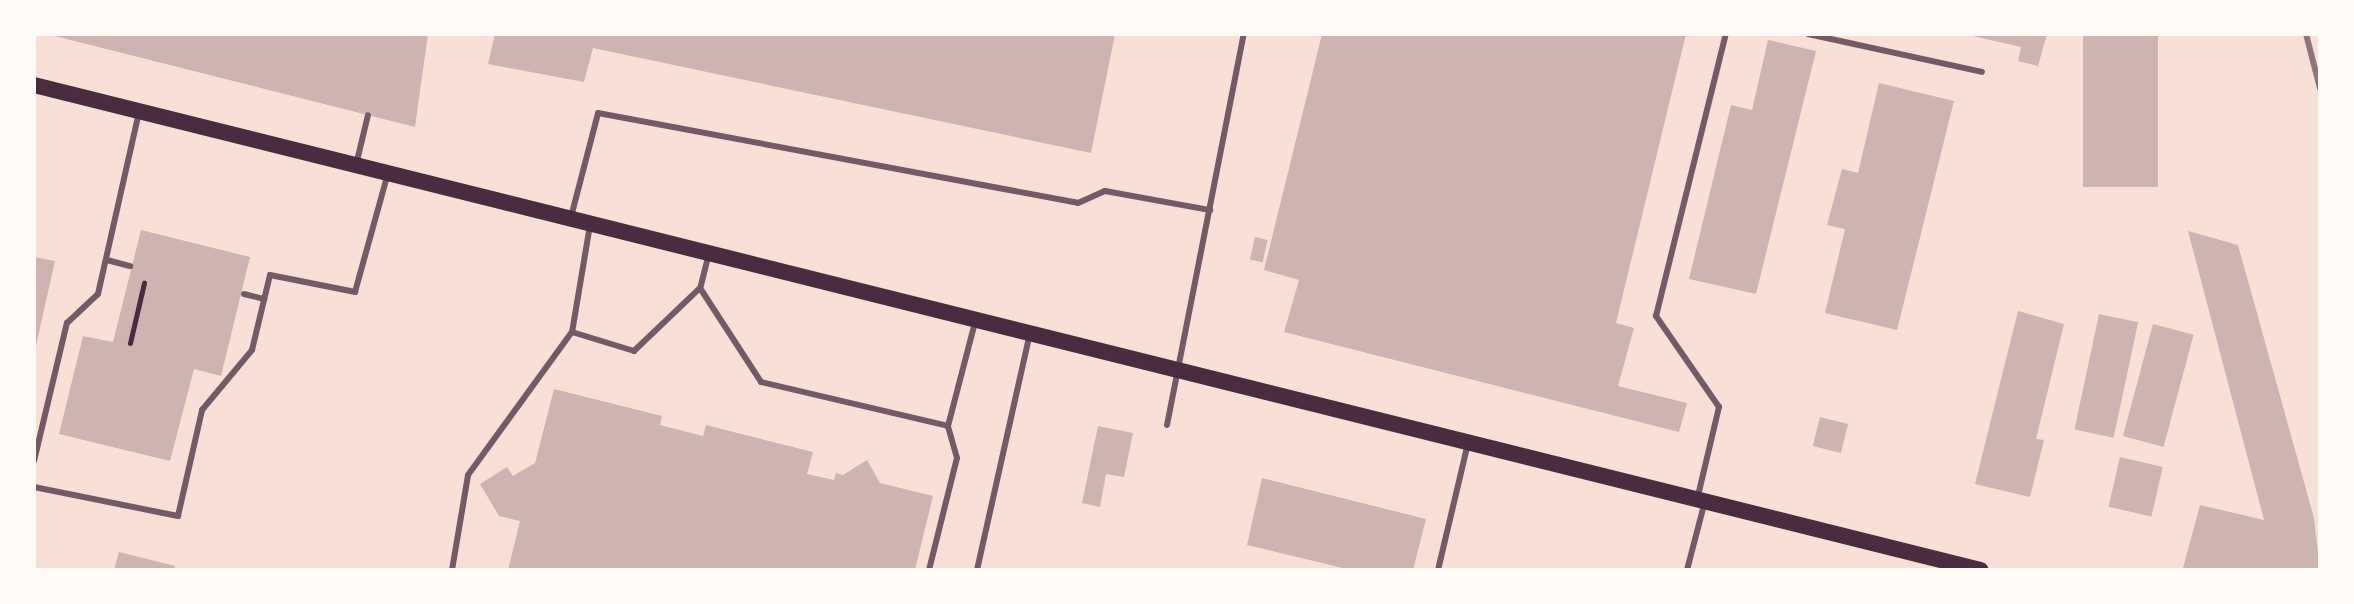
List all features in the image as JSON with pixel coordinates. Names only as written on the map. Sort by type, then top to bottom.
[{"type":"main road","points":[[34,85],[1980,570]]},
{"type":"lane","points":[[1167,425],[1244,34]]},
{"type":"lane","points":[[1687,570],[1719,407],[1656,316],[1726,34]]},
{"type":"lane","points":[[1808,34],[1982,72]]},
{"type":"lane","points":[[34,461],[67,323],[98,294],[139,112]]},
{"type":"lane","points":[[570,219],[598,113],[1078,203],[1105,191],[1210,210]]},
{"type":"lane","points":[[356,165],[368,115]]},
{"type":"lane","points":[[34,487],[178,516],[202,410],[252,350],[270,275],[355,292],[388,173]]},
{"type":"lane","points":[[452,570],[468,475],[572,332],[590,223]]},
{"type":"lane","points":[[572,332],[634,351],[700,288],[709,253]]},
{"type":"lane","points":[[107,260],[130,266]]},
{"type":"lane","points":[[700,288],[761,382],[948,426]]},
{"type":"lane","points":[[244,294],[264,299]]},
{"type":"lane","points":[[929,570],[957,458],[948,426],[976,320]]},
{"type":"lane","points":[[977,570],[1030,333]]},
{"type":"lane","points":[[1438,570],[1468,443]]},
{"type":"path","points":[[130,343],[147,270]]},
{"type":"building","points":[[47,34],[428,34],[415,127]]},
{"type":"building","points":[[495,34],[1115,34],[1091,153],[593,48],[584,82],[488,64]]},
{"type":"building","points":[[1322,34],[1686,34],[1616,323],[1634,328],[1618,386],[1687,403],[1679,432],[1284,332],[1299,280],[1264,270]]},
{"type":"building","points":[[1964,34],[2047,34],[2038,66],[2018,61],[2021,47]]},
{"type":"building","points":[[2083,34],[2158,34],[2158,187],[2083,187]]},
{"type":"building","points":[[1768,40],[1816,51],[1756,294],[1689,279],[1731,105],[1752,110]]},
{"type":"building","points":[[1879,83],[1954,101],[1897,330],[1825,313],[1845,229],[1827,225],[1842,169],[1858,173]]},
{"type":"building","points":[[141,230],[250,257],[221,376],[194,369],[170,461],[59,434],[83,336],[113,342]]},
{"type":"building","points":[[2188,231],[2238,245],[2314,518],[2320,570],[2183,568],[2200,505],[2264,520]]},
{"type":"building","points":[[1255,237],[1268,240],[1262,262],[1250,259]]},
{"type":"building","points":[[34,257],[55,261],[35,350],[34,349]]},
{"type":"building","points":[[2018,311],[2064,324],[2036,439],[2044,440],[2030,497],[1975,484]]},
{"type":"building","points":[[2099,314],[2138,322],[2114,438],[2074,429]]},
{"type":"building","points":[[2153,324],[2194,335],[2164,447],[2123,436]]},
{"type":"building","points":[[554,389],[662,416],[660,425],[703,436],[706,425],[813,452],[807,474],[834,480],[836,473],[843,475],[867,460],[880,483],[933,496],[915,570],[508,570],[520,521],[499,516],[480,484],[507,467],[513,476],[535,463]]},
{"type":"building","points":[[1820,417],[1848,424],[1841,453],[1813,446]]},
{"type":"building","points":[[1098,426],[1133,433],[1124,477],[1106,474],[1100,507],[1082,503]]},
{"type":"building","points":[[2120,457],[2163,467],[2151,517],[2109,507]]},
{"type":"building","points":[[1262,478],[1426,519],[1413,570],[1351,570],[1247,545]]},
{"type":"building","points":[[119,552],[175,566],[174,570],[114,570]]},
{"type":"railway","points":[[2306,34],[2320,88]]}]
